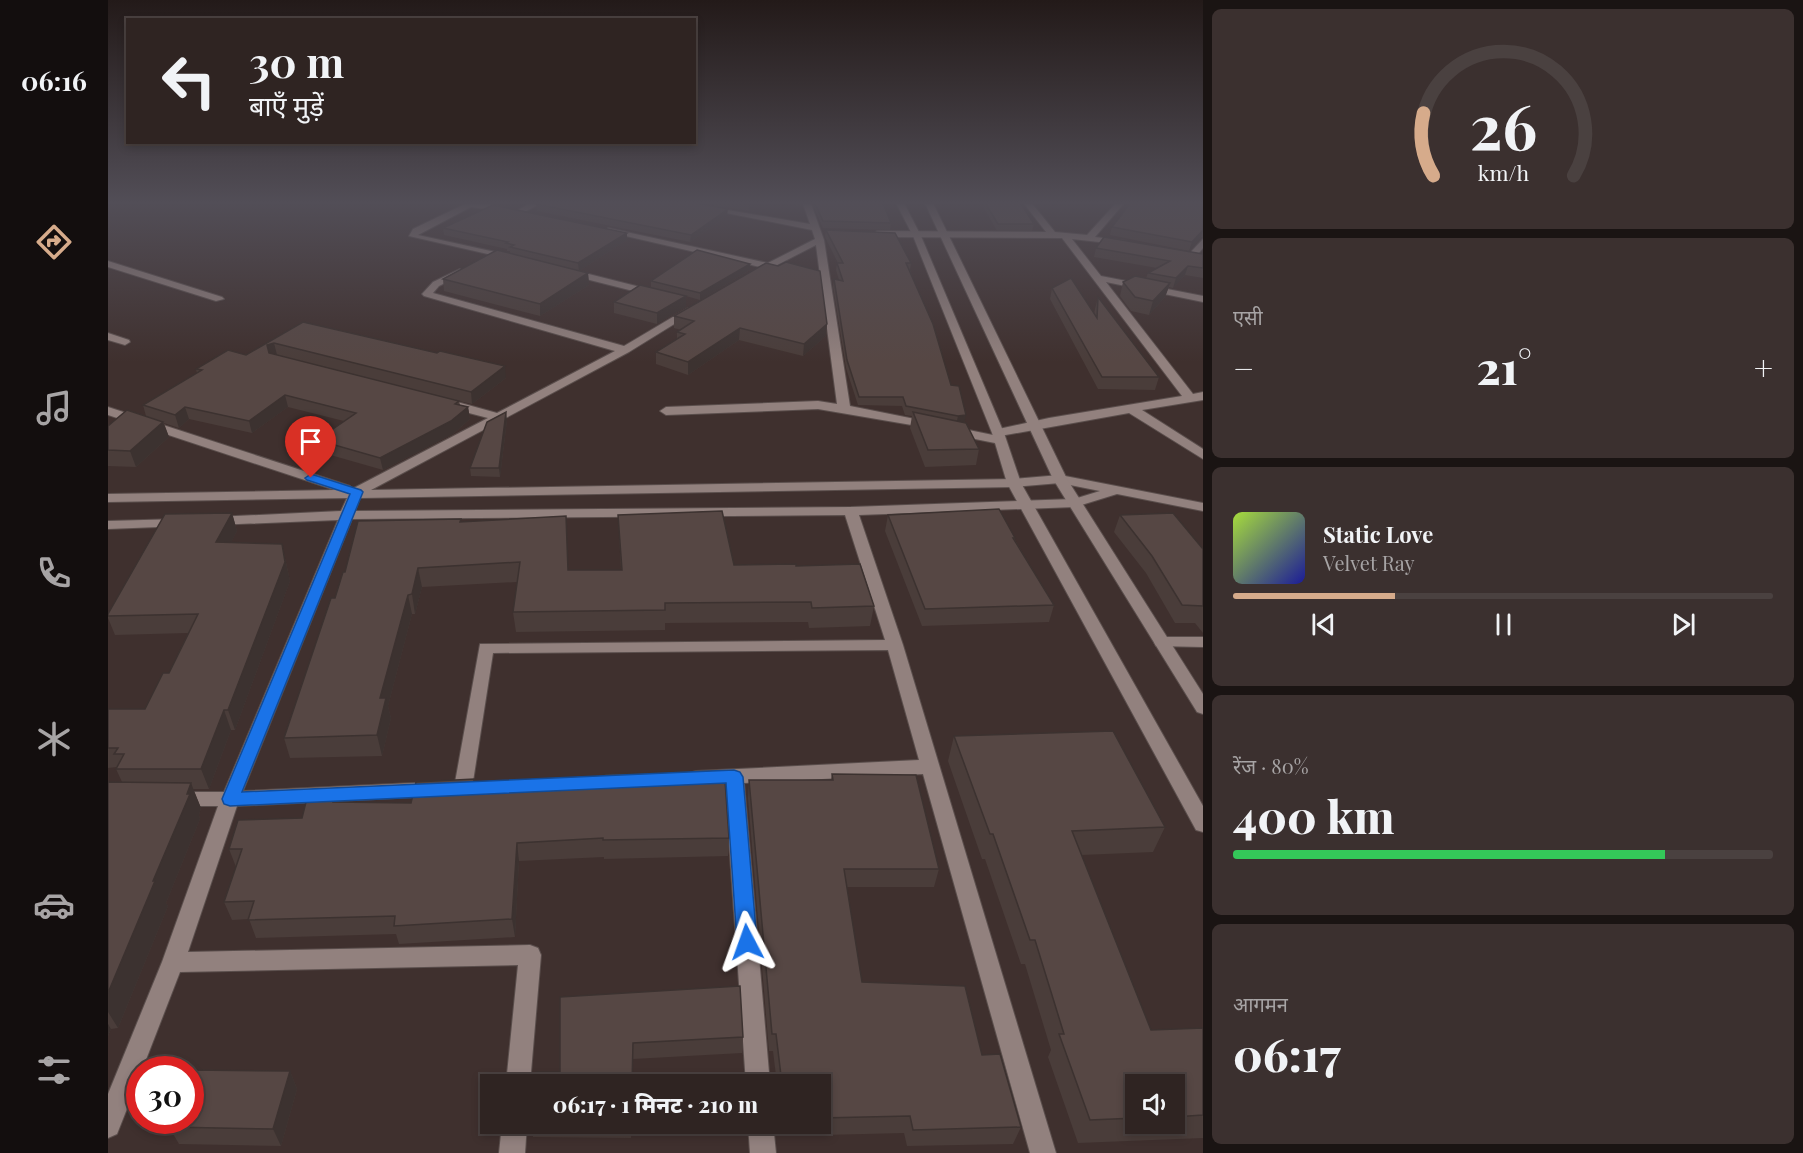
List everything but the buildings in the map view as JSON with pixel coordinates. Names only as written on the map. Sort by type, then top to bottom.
[{"type":"street","points":[[493,255],[436,284],[427,294],[625,350]]},
{"type":"street","points":[[498,255],[518,260]]},
{"type":"street","points":[[717,255],[768,266]]},
{"type":"street","points":[[739,283],[786,255]]},
{"type":"street","points":[[824,255],[844,408]]},
{"type":"street","points":[[925,255],[999,437],[1014,483],[1203,824]]},
{"type":"street","points":[[955,255],[1060,479],[1203,708]]},
{"type":"street","points":[[1081,255],[1190,399]]},
{"type":"street","points":[[1185,255],[1203,258]]},
{"type":"street","points":[[108,264],[219,298]]},
{"type":"street","points":[[108,278],[128,270]]},
{"type":"street","points":[[563,271],[666,296]]},
{"type":"street","points":[[1099,278],[1203,299]]},
{"type":"street","points":[[108,1125],[173,962],[230,799],[356,492],[625,350],[700,305],[689,302]]},
{"type":"street","points":[[108,336],[125,342]]},
{"type":"street","points":[[666,411],[792,405],[844,408],[999,437],[1034,424],[1133,410],[1203,396]]},
{"type":"street","points":[[432,400],[499,417]]},
{"type":"street","points":[[1133,410],[1203,455]]},
{"type":"street","points":[[108,411],[356,492]]},
{"type":"street","points":[[108,498],[356,492],[1014,483],[1060,479],[1203,507]]},
{"type":"street","points":[[108,525],[162,529],[346,515],[851,511],[1027,506],[1075,503],[1113,491]]},
{"type":"street","points":[[851,511],[895,645],[1043,1153]]},
{"type":"street","points":[[1162,642],[1203,642]]},
{"type":"street","points":[[463,788],[486,648],[895,645]]},
{"type":"street","points":[[675,779],[930,767]]},
{"type":"street","points":[[734,777],[757,1074]]},
{"type":"street","points":[[164,799],[230,799],[487,787]]},
{"type":"street","points":[[173,962],[530,955],[519,1074]]},
{"type":"street","points":[[512,1153],[513,1134]]},
{"type":"street","points":[[762,1134],[763,1153]]},
{"type":"route","points":[[311,478],[356,492],[230,799],[734,777],[747,942]]}]
